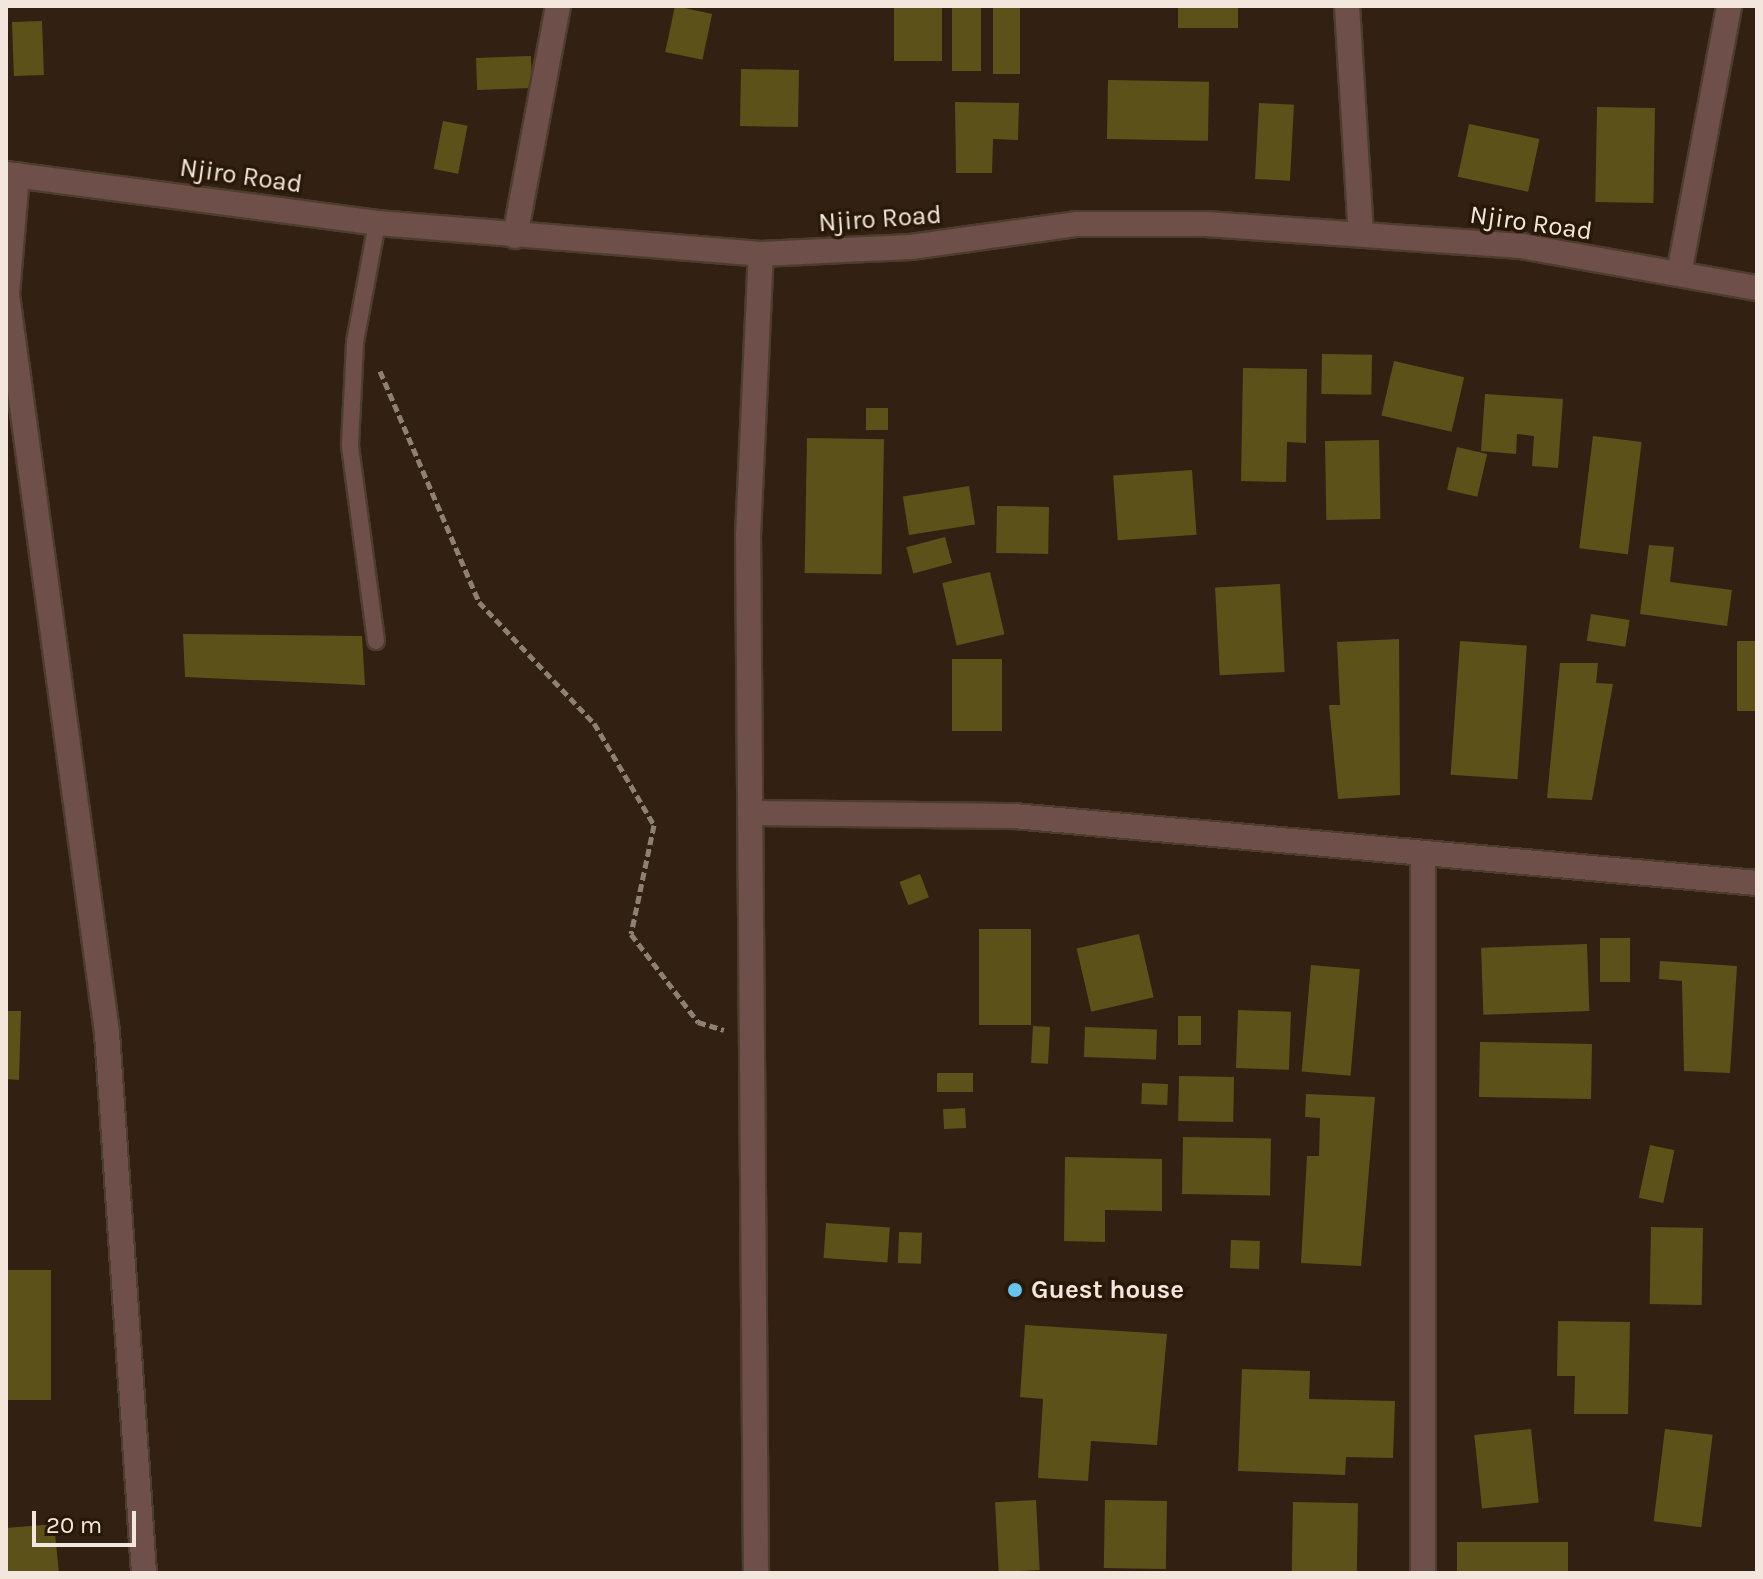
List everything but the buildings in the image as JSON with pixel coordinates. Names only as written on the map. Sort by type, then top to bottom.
[{"type":"street","points":[[515,236],[558,6]]},
{"type":"street","points":[[1347,6],[1361,232]]},
{"type":"street","points":[[1679,274],[1729,6]]},
{"type":"street","points":[[12,174],[7,295],[107,1033],[144,1573]]},
{"type":"street","name":"Njiro Road","points":[[12,174],[377,223],[761,254],[911,247],[1077,224],[1361,232],[1521,246],[1757,288]]},
{"type":"street","points":[[756,1573],[749,1038],[748,536],[761,254]]},
{"type":"street","points":[[750,813],[1014,816],[1757,883]]},
{"type":"street","points":[[1423,853],[1423,1573]]},
{"type":"lane","points":[[376,641],[350,445],[355,342],[377,223]]},
{"type":"path","points":[[378,366],[479,602],[594,723],[654,825],[631,934],[698,1022],[749,1038]]},
{"type":"place","name":"Guest house","points":[[1015,1290]]}]
